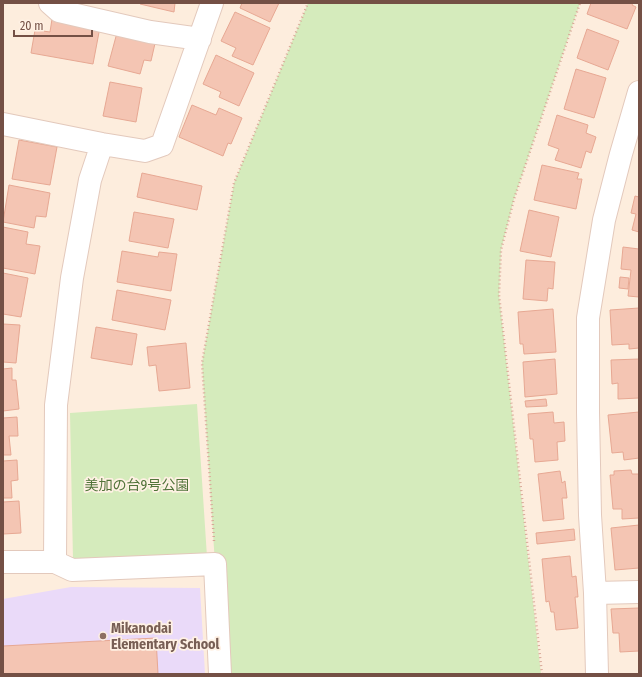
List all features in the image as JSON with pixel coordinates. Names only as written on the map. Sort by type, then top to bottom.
[{"type":"street","points":[[50,3],[59,11],[150,32],[200,39]]},
{"type":"street","points":[[3,124],[145,151],[162,145],[212,3]]},
{"type":"street","points":[[597,674],[595,593],[590,515],[588,318],[604,220],[620,154],[639,92]]},
{"type":"street","points":[[55,562],[56,405],[72,278],[90,180],[102,144]]},
{"type":"street","points":[[3,562],[55,562],[72,570],[215,564],[220,674]]},
{"type":"street","points":[[595,593],[639,592]]},
{"type":"path","points":[[215,564],[202,363],[234,182],[308,3]]},
{"type":"path","points":[[542,674],[498,295],[501,250],[514,199],[580,3]]},
{"type":"shaded area","name":"Mikanodai Elementary School","points":[[71,587],[200,588],[205,674],[3,674],[3,599]]},
{"type":"green space","points":[[308,3],[580,3],[514,199],[501,250],[499,295],[541,674],[220,674],[215,564],[202,363],[234,183]]},
{"type":"green space","name":"美加の台9号公園","points":[[197,404],[207,557],[73,560],[70,413]]},
{"type":"building","points":[[175,3],[174,12],[140,4]]},
{"type":"building","points":[[242,3],[279,3],[270,22],[240,8]]},
{"type":"building","points":[[591,3],[633,3],[632,5],[636,7],[627,29],[587,14]]},
{"type":"building","points":[[235,12],[270,28],[253,65],[232,56],[236,48],[221,41]]},
{"type":"building","points":[[52,19],[100,27],[93,64],[31,53],[35,30],[50,32]]},
{"type":"building","points":[[118,29],[156,39],[151,61],[144,60],[140,74],[108,66]]},
{"type":"building","points":[[587,29],[619,41],[608,70],[577,58]]},
{"type":"building","points":[[216,55],[254,73],[239,106],[219,97],[221,92],[203,84]]},
{"type":"building","points":[[576,69],[606,78],[594,118],[564,109]]},
{"type":"building","points":[[110,82],[142,88],[136,122],[103,116]]},
{"type":"building","points":[[192,105],[216,115],[219,108],[242,118],[231,144],[228,143],[223,156],[179,137]]},
{"type":"building","points":[[557,115],[588,125],[586,133],[596,137],[591,153],[586,151],[581,168],[555,160],[559,149],[548,145]]},
{"type":"building","points":[[19,140],[57,147],[50,185],[12,179]]},
{"type":"building","points":[[542,165],[579,173],[577,179],[582,179],[576,209],[534,200]]},
{"type":"building","points":[[142,173],[202,186],[197,210],[137,197]]},
{"type":"building","points":[[9,185],[50,193],[46,217],[36,216],[34,228],[3,222]]},
{"type":"building","points":[[635,196],[639,197],[639,232],[632,230],[636,214],[631,213]]},
{"type":"building","points":[[529,210],[559,217],[551,257],[520,251]]},
{"type":"building","points":[[134,212],[174,219],[168,248],[129,241]]},
{"type":"building","points":[[3,227],[28,232],[26,244],[40,246],[35,274],[3,268]]},
{"type":"building","points":[[623,247],[639,249],[639,297],[628,296],[631,270],[621,269]]},
{"type":"building","points":[[122,251],[158,257],[159,252],[177,254],[171,291],[117,282]]},
{"type":"building","points":[[526,260],[555,262],[553,289],[548,288],[547,301],[523,299]]},
{"type":"building","points":[[3,273],[28,278],[21,317],[3,314]]},
{"type":"building","points":[[620,277],[629,278],[628,289],[619,288]]},
{"type":"building","points":[[117,290],[171,300],[165,330],[112,320]]},
{"type":"building","points":[[639,308],[639,348],[629,349],[629,344],[612,345],[610,310]]},
{"type":"building","points":[[553,309],[556,352],[524,354],[523,344],[520,344],[518,312]]},
{"type":"building","points":[[3,324],[20,325],[16,363],[3,362]]},
{"type":"building","points":[[96,327],[137,334],[132,365],[91,358]]},
{"type":"building","points":[[186,343],[190,388],[159,391],[156,365],[149,366],[147,347]]},
{"type":"building","points":[[555,359],[557,394],[525,397],[523,362]]},
{"type":"building","points":[[639,359],[639,398],[618,399],[618,383],[612,384],[611,360]]},
{"type":"building","points":[[12,368],[12,380],[16,380],[19,409],[3,411],[3,369]]},
{"type":"building","points":[[546,399],[547,406],[526,407],[525,401]]},
{"type":"building","points":[[553,412],[554,423],[564,422],[565,441],[557,442],[558,460],[535,462],[533,439],[530,439],[528,414]]},
{"type":"building","points":[[639,412],[639,458],[624,460],[623,452],[612,453],[608,415]]},
{"type":"building","points":[[17,417],[18,436],[9,436],[11,455],[3,455],[3,418]]},
{"type":"building","points":[[17,460],[18,480],[11,481],[12,498],[3,498],[3,461]]},
{"type":"building","points":[[631,470],[632,474],[639,474],[639,518],[622,519],[622,509],[613,509],[610,475],[614,475],[614,471]]},
{"type":"building","points":[[560,471],[562,483],[565,481],[567,498],[562,498],[564,519],[543,521],[538,474]]},
{"type":"building","points":[[19,501],[21,533],[3,534],[3,502]]},
{"type":"building","points":[[639,525],[639,568],[615,570],[611,528]]},
{"type":"building","points":[[574,529],[575,540],[537,544],[536,533]]},
{"type":"building","points":[[570,556],[572,577],[576,576],[578,597],[575,597],[578,628],[556,630],[554,612],[551,612],[549,601],[546,602],[542,559]]},
{"type":"building","points":[[639,608],[639,651],[620,652],[619,633],[613,633],[611,609]]},
{"type":"building","points":[[156,638],[158,674],[3,674],[3,646]]},
{"type":"place","name":"Mikanodai Elementary School","points":[[103,636]]}]
